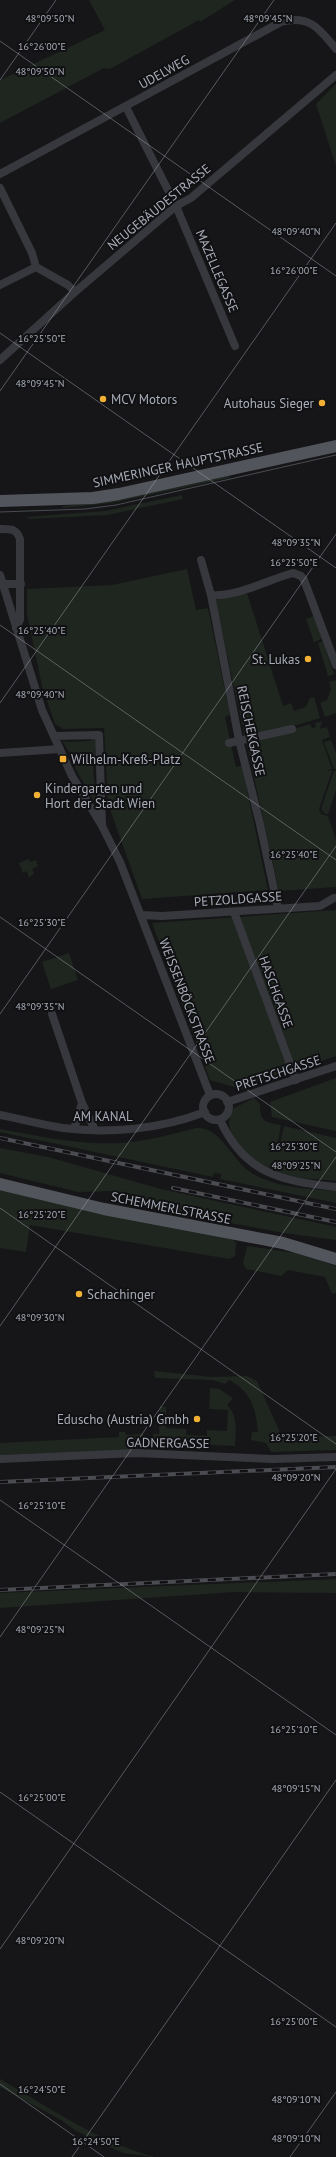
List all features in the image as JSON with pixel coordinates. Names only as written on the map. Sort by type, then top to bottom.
[{"type":"main road","name":"SIMMERINGER HAUPTSTRASSE","points":[[0,501],[93,498],[119,494],[336,446]]},
{"type":"main road","name":"SCHEMMERLSTRASSE","points":[[0,1184],[104,1209],[283,1243],[336,1258]]},
{"type":"street","name":"UDELWEG","points":[[0,174],[275,24],[286,20],[299,19],[312,24],[336,49]]},
{"type":"street","name":"NEUGEBÄUDESTRASSE","points":[[0,360],[75,292],[176,206],[191,198],[336,75]]},
{"type":"street","name":"MAZELLEGASSE","points":[[126,106],[176,206],[235,346]]},
{"type":"street","points":[[0,188],[32,253],[36,267],[68,285],[75,292]]},
{"type":"street","points":[[0,285],[36,267]]},
{"type":"street","points":[[0,529],[13,530],[17,532],[20,539],[20,620],[16,628]]},
{"type":"street","name":"REISCHEKGASSE","points":[[201,560],[211,595],[239,740],[260,824],[278,908]]},
{"type":"street","points":[[211,595],[225,594],[265,583],[292,573],[297,574],[304,580],[336,665]]},
{"type":"street","points":[[0,575],[42,710],[72,776],[102,826],[120,862],[142,915]]},
{"type":"street","points":[[3,584],[21,584]]},
{"type":"street","points":[[229,743],[292,729]]},
{"type":"street","points":[[54,736],[98,735],[102,826]]},
{"type":"street","points":[[0,753],[60,749]]},
{"type":"street","name":"PETZOLDGASSE","points":[[142,915],[162,916],[320,906],[334,898]]},
{"type":"street","name":"HASCHGASSE","points":[[234,912],[296,1080]]},
{"type":"street","name":"WEISSENBÖCKSTRASSE","points":[[142,915],[210,1095]]},
{"type":"street","points":[[52,1014],[82,1103],[95,1130]]},
{"type":"street","name":"PRETSCHGASSE","points":[[227,1102],[336,1066]]},
{"type":"street","points":[[210,1095],[220,1095],[227,1102],[226,1112],[220,1120],[213,1120],[205,1112],[205,1102],[210,1095]]},
{"type":"street","points":[[74,1129],[82,1103]]},
{"type":"street","name":"AM KANAL","points":[[0,1115],[74,1129],[118,1130],[158,1125],[205,1112]]},
{"type":"street","points":[[220,1120],[234,1147],[249,1162],[258,1168],[281,1178],[336,1187]]},
{"type":"street","name":"GADNERGASSE","points":[[0,1459],[137,1453],[274,1459],[336,1457]]},
{"type":"shaded area","points":[[89,0],[235,0],[200,22],[199,20],[110,69],[104,68],[0,123],[0,80],[105,30]]},
{"type":"shaded area","points":[[336,84],[336,166],[316,104]]},
{"type":"shaded area","points":[[230,475],[229,478],[112,503],[63,508],[63,506],[118,500]]},
{"type":"shaded area","points":[[182,495],[183,499],[107,515],[29,519],[26,517],[105,511]]},
{"type":"shaded area","points":[[187,569],[196,610],[208,608],[230,715],[225,717],[236,767],[242,766],[268,890],[142,899],[108,804],[104,728],[63,729],[55,724],[42,686],[27,614],[27,589],[112,585]]},
{"type":"shaded area","points":[[247,593],[283,706],[291,703],[294,711],[306,707],[310,698],[314,697],[320,718],[290,727],[291,730],[310,724],[312,728],[316,727],[315,723],[322,721],[320,729],[327,727],[330,737],[322,740],[332,769],[326,771],[332,771],[319,809],[321,814],[328,816],[336,840],[336,887],[279,891],[215,600]]},
{"type":"shaded area","points":[[314,616],[322,639],[314,642],[306,619]]},
{"type":"shaded area","points":[[323,641],[334,674],[328,676],[318,643]]},
{"type":"shaded area","points":[[336,680],[336,713],[325,717],[320,703],[327,700],[331,689],[329,682]]},
{"type":"shaded area","points":[[93,738],[95,740],[95,757],[70,758],[69,752],[62,741],[89,741]]},
{"type":"shaded area","points":[[331,740],[336,753],[336,769],[334,769],[324,742]]},
{"type":"shaded area","points":[[92,764],[98,809],[75,768],[75,765]]},
{"type":"shaded area","points":[[334,771],[336,771],[336,790],[328,814],[325,814],[321,809]]},
{"type":"shaded area","points":[[29,859],[30,862],[36,860],[38,866],[32,869],[34,873],[29,878],[27,871],[23,873],[19,863]]},
{"type":"shaded area","points":[[336,910],[336,1056],[241,1089],[210,1080],[152,923]]},
{"type":"shaded area","points":[[69,953],[78,980],[51,989],[42,962]]},
{"type":"shaded area","points":[[336,1078],[336,1131],[272,1117],[270,1102]]},
{"type":"shaded area","points":[[254,1098],[260,1104],[262,1118],[264,1120],[281,1125],[278,1142],[280,1143],[284,1126],[336,1138],[336,1181],[299,1178],[278,1173],[259,1163],[240,1147],[230,1128],[229,1118],[234,1108]]},
{"type":"shaded area","points":[[196,1128],[205,1129],[212,1132],[226,1145],[238,1161],[253,1174],[263,1179],[283,1185],[336,1191],[336,1203],[220,1179],[221,1174],[214,1173],[213,1177],[0,1132],[0,1129],[72,1141],[109,1143],[145,1140]]},
{"type":"shaded area","points":[[0,1148],[48,1157],[161,1189],[336,1227],[336,1240],[284,1233],[145,1207],[111,1191],[78,1192],[0,1173]]},
{"type":"shaded area","points":[[0,1189],[232,1239],[236,1242],[235,1256],[229,1259],[30,1225],[26,1252],[0,1248]]},
{"type":"shaded area","points":[[247,1246],[296,1253],[336,1266],[336,1293],[332,1294],[325,1277],[288,1270],[281,1276],[246,1269],[243,1263]]},
{"type":"shaded area","points":[[154,1371],[212,1377],[247,1376],[257,1381],[282,1437],[336,1436],[336,1450],[271,1452],[266,1443],[251,1440],[252,1432],[258,1432],[254,1408],[247,1395],[236,1384],[229,1380],[225,1384],[213,1380],[155,1378]]},
{"type":"shaded area","points":[[210,1388],[219,1389],[233,1398],[227,1405],[231,1409],[235,1419],[235,1446],[153,1442],[153,1434],[159,1434],[160,1406],[166,1407],[166,1428],[186,1429],[186,1435],[207,1436],[207,1430],[227,1431],[228,1410],[209,1409]]},
{"type":"shaded area","points":[[119,1432],[125,1432],[126,1435],[143,1434],[144,1446],[140,1446],[140,1444],[133,1444],[132,1450],[0,1455],[0,1443],[119,1437]]},
{"type":"shaded area","points":[[336,1579],[336,1593],[234,1592],[0,1608],[0,1593]]},
{"type":"shaded area","points":[[0,2079],[75,2123],[114,2143],[155,2157],[123,2153],[76,2131],[61,2120],[0,2087]]},
{"type":"tram line","points":[[0,512],[85,509],[116,505],[336,455]]},
{"type":"railway","points":[[0,1138],[336,1209]]},
{"type":"railway","points":[[173,1188],[336,1222]]},
{"type":"railway","points":[[0,1482],[336,1467]]},
{"type":"railway","points":[[0,1590],[336,1574]]},
{"type":"place","name":"MCV Motors","points":[[103,399]]},
{"type":"place","name":"Autohaus Sieger","points":[[322,403]]},
{"type":"place","name":"St. Lukas","points":[[308,659]]},
{"type":"place","name":"Wilhelm-Kreß-Platz","points":[[63,759]]},
{"type":"place","name":"Kindergarten und Hort der Stadt Wien","points":[[37,795]]},
{"type":"place","name":"Schachinger","points":[[79,1294]]},
{"type":"place","name":"Eduscho (Austria) Gmbh","points":[[197,1419]]}]
